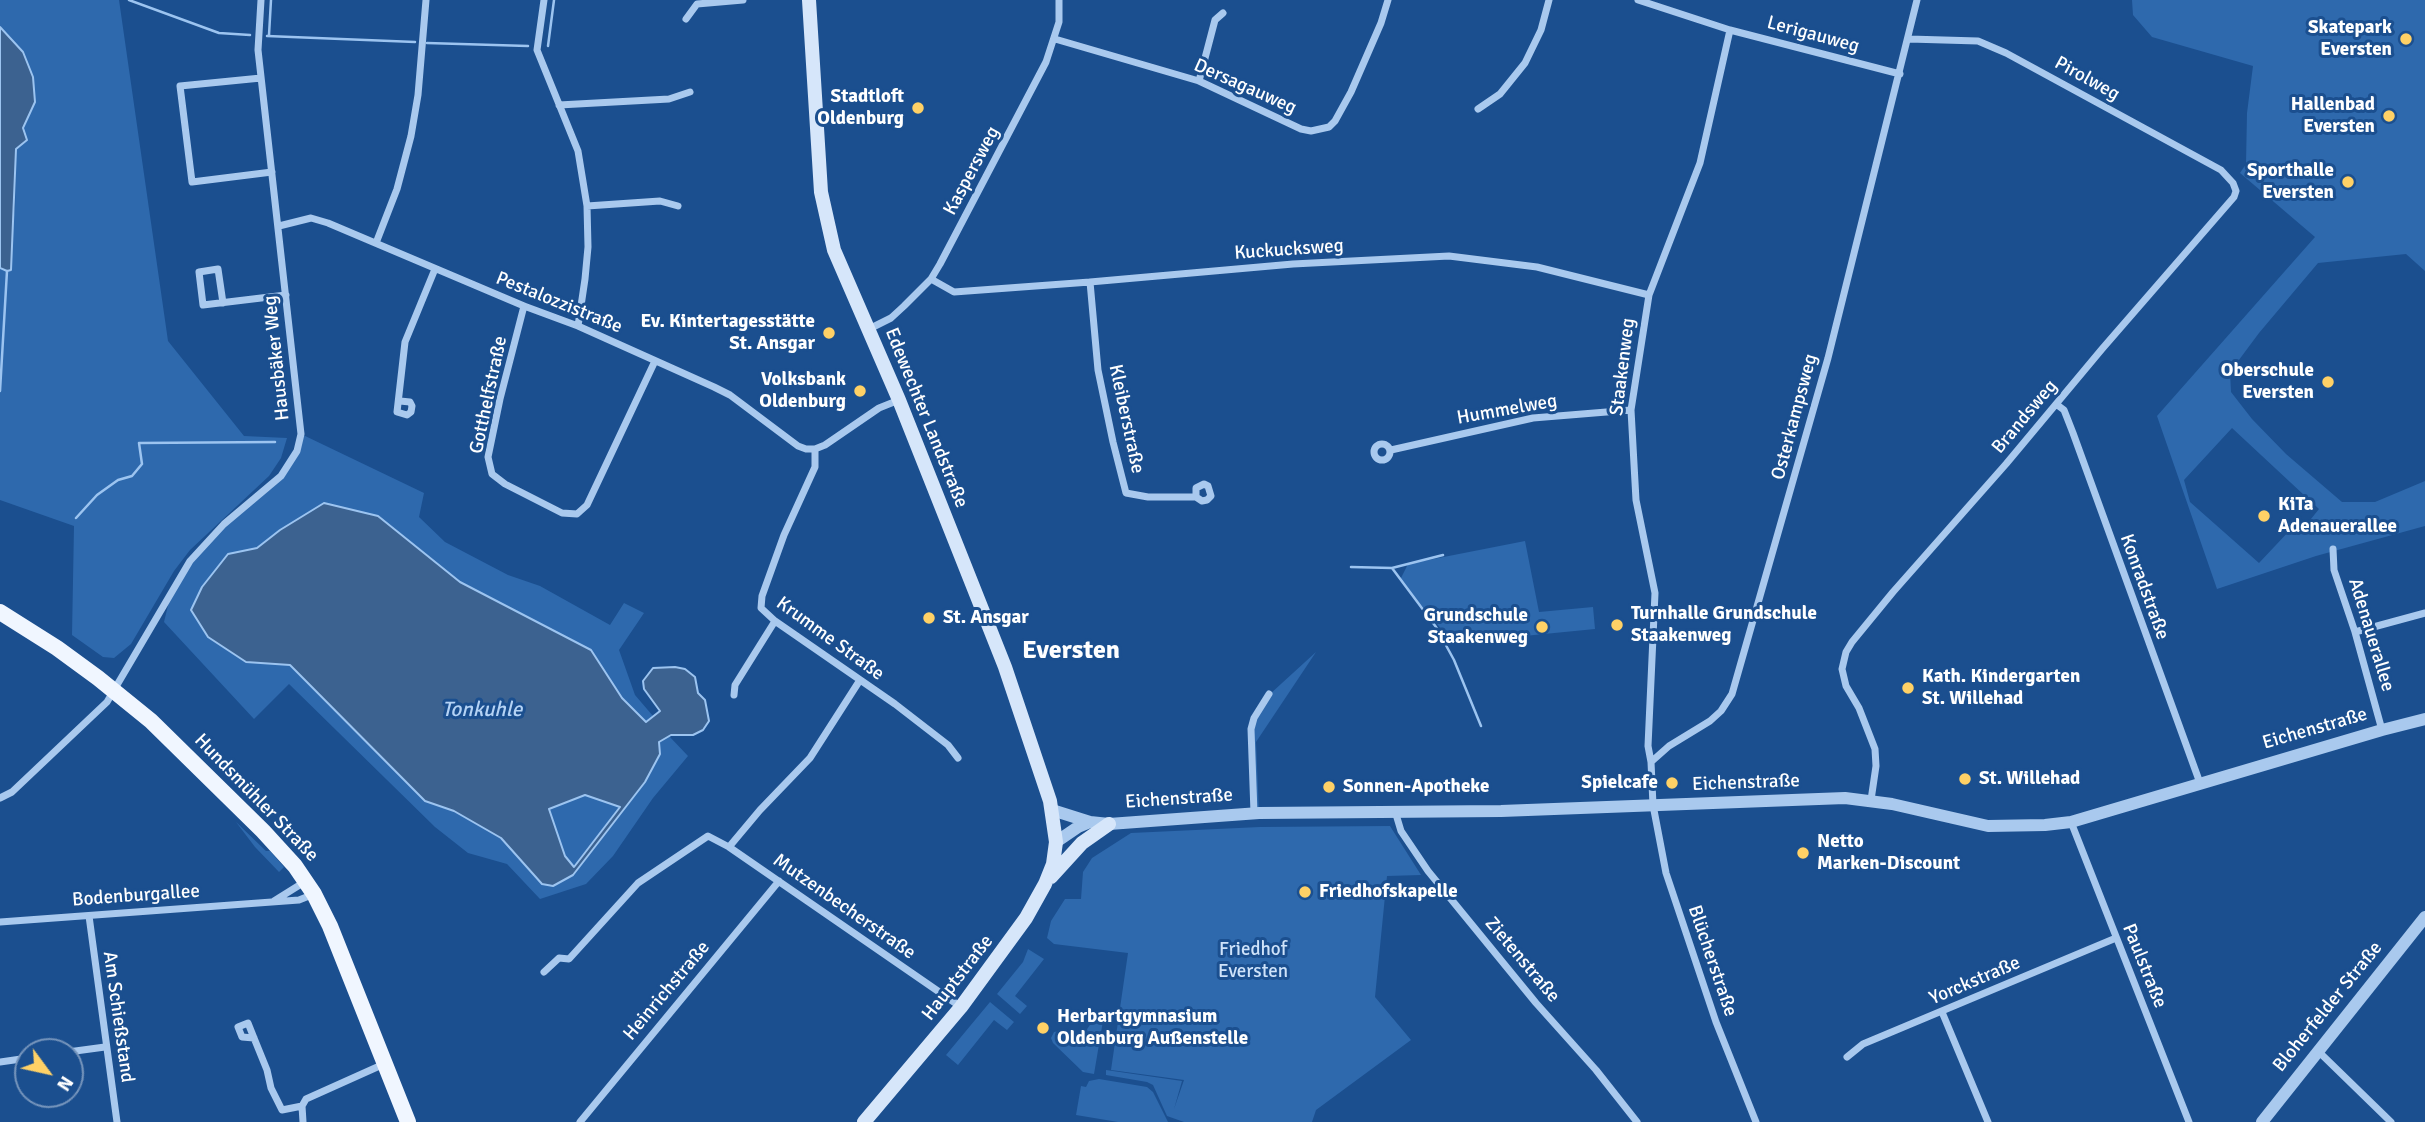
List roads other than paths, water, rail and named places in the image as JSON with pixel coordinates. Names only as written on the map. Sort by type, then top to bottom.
[{"type":"main road","name":"Edewechter Landstraße","points":[[809,0],[818,161],[824,209],[838,262],[899,400],[1005,667],[1052,810],[1056,842]]},
{"type":"main road","name":"Hundsmühler Straße","points":[[0,612],[57,648],[151,721],[295,866],[334,934],[408,1122]]},
{"type":"main road","points":[[1045,884],[1090,836],[1109,824]]},
{"type":"main road","points":[[1056,842],[1079,847]]},
{"type":"main road","name":"Hauptstraße","points":[[864,1122],[961,1007],[1027,918],[1045,884],[1056,842]]},
{"type":"street","name":"Hausbäker Weg","points":[[0,798],[12,792],[106,704],[190,561],[224,524],[281,476],[297,451],[301,433],[258,50],[261,0]]},
{"type":"street","points":[[376,243],[397,189],[413,126],[426,0]]},
{"type":"street","points":[[544,0],[537,50],[578,151],[587,206],[588,247],[578,326]]},
{"type":"street","points":[[686,19],[697,4],[743,0]]},
{"type":"street","name":"Kaspersweg","points":[[869,329],[891,318],[931,279],[1046,62],[1059,22],[1059,0]]},
{"type":"street","name":"Dersagauweg","points":[[1055,39],[1199,81],[1301,129],[1311,131],[1329,127],[1335,121],[1351,92],[1388,0]]},
{"type":"street","points":[[1478,108],[1500,94],[1525,63],[1541,30],[1549,0]]},
{"type":"street","name":"Lerigauweg","points":[[1638,0],[1730,30],[1900,74]]},
{"type":"street","points":[[1663,9],[1665,0]]},
{"type":"street","name":"Osterkampsweg","points":[[1651,762],[1669,746],[1710,722],[1732,694],[1824,370],[1917,0]]},
{"type":"street","points":[[1199,81],[1215,20],[1223,13]]},
{"type":"street","name":"Staakenweg","points":[[1651,762],[1648,746],[1655,593],[1636,500],[1631,410],[1648,295],[1700,163],[1730,30]]},
{"type":"street","name":"Pirolweg","points":[[1909,38],[1978,41],[2006,53],[2221,170],[2235,187]]},
{"type":"street","points":[[261,78],[180,86],[192,182],[272,172]]},
{"type":"street","points":[[559,105],[668,99],[690,92]]},
{"type":"street","name":"Brandsweg","points":[[1871,800],[1876,766],[1875,749],[1859,708],[1846,686],[1842,670],[1846,652],[1872,617],[2234,197],[2235,187]]},
{"type":"street","points":[[587,206],[660,201],[678,206]]},
{"type":"street","name":"Pestalozzistraße","points":[[279,226],[311,218],[578,326],[714,387],[798,446],[815,449]]},
{"type":"street","name":"Kuckucksweg","points":[[931,279],[954,292],[1293,264],[1449,256],[1537,267],[1648,295]]},
{"type":"street","points":[[223,303],[218,269],[198,272],[203,305],[223,303],[286,295]]},
{"type":"street","points":[[400,401],[405,342],[435,269]]},
{"type":"street","name":"Kleiberstraße","points":[[1090,282],[1098,370],[1126,493],[1148,497],[1196,498]]},
{"type":"street","name":"Gotthelfstraße","points":[[524,306],[488,457],[492,474],[505,484],[562,513],[577,514],[587,505],[655,361]]},
{"type":"street","points":[[815,449],[825,445],[878,408],[899,400]]},
{"type":"street","name":"Konradstraße","points":[[2056,404],[2063,410],[2073,433],[2200,783]]},
{"type":"street","name":"Hummelweg","points":[[1391,450],[1533,418],[1631,410]]},
{"type":"street","name":"Krumme Straße","points":[[815,449],[815,467],[762,596],[761,608],[775,621],[948,746],[958,758]]},
{"type":"street","name":"Adenauerallee","points":[[2333,549],[2334,570],[2355,632],[2382,730]]},
{"type":"street","points":[[2355,632],[2425,613]]},
{"type":"street","points":[[734,695],[735,685],[775,621]]},
{"type":"street","points":[[729,847],[810,758],[860,680]]},
{"type":"street","points":[[1254,813],[1251,729],[1254,718],[1269,694]]},
{"type":"street","name":"Eichenstraße","points":[[1052,810],[1090,822],[1109,824],[1254,813],[1501,811],[1837,799],[1871,800],[1988,827],[2014,828],[2071,822],[2425,719]]},
{"type":"street","points":[[1651,762],[1653,805]]},
{"type":"street","name":"Blücherstraße","points":[[1653,805],[1666,873],[1716,1022],[1756,1122]]},
{"type":"street","name":"Zietenstraße","points":[[1395,811],[1401,831],[1428,871],[1637,1122]]},
{"type":"street","points":[[1056,842],[1077,827],[1090,822]]},
{"type":"street","name":"Paulstraße","points":[[2071,822],[2189,1122]]},
{"type":"street","name":"Mutzenbecherstraße","points":[[544,972],[559,958],[569,959],[638,883],[708,836],[729,847],[961,1007]]},
{"type":"street","name":"Heinrichstraße","points":[[580,1122],[779,881]]},
{"type":"street","name":"Bodenburgallee","points":[[274,902],[310,888]]},
{"type":"street","name":"Bodenburgallee","points":[[0,922],[299,900],[310,888]]},
{"type":"street","name":"Am Schießstand","points":[[89,916],[117,1122]]},
{"type":"street","name":"Bloherfelder Straße","points":[[2262,1122],[2423,924]]},
{"type":"street","name":"Yorckstraße","points":[[1847,1057],[1863,1044],[2116,938]]},
{"type":"street","points":[[1942,1012],[1988,1122]]},
{"type":"street","points":[[254,1038],[282,1111],[302,1106]]},
{"type":"street","points":[[84,1049],[105,1046]]},
{"type":"street","points":[[2318,1051],[2391,1122]]},
{"type":"street","points":[[303,1122],[302,1106],[306,1099],[385,1064]]},
{"type":"water","points":[[0,27],[23,52],[33,77],[35,102],[23,128],[27,140],[16,149],[11,270],[7,271],[0,268]]},
{"type":"water","name":"Tonkuhle","points":[[324,503],[378,516],[460,582],[591,650],[622,698],[646,722],[660,711],[644,689],[643,681],[653,668],[675,667],[685,669],[695,677],[698,693],[705,700],[709,721],[703,730],[693,735],[671,735],[659,742],[660,754],[645,782],[573,875],[553,886],[542,884],[501,838],[454,811],[425,801],[290,665],[246,662],[208,637],[191,610],[202,587],[228,554],[257,548],[280,530]],"holes":[[[585,795],[620,807],[574,867],[565,856],[549,809]]]},
{"type":"waterway","points":[[129,0],[219,33],[250,35]]},
{"type":"waterway","points":[[269,35],[271,0]]},
{"type":"waterway","points":[[548,46],[554,0]]},
{"type":"waterway","points":[[267,36],[415,42]]},
{"type":"waterway","points":[[427,43],[528,46]]},
{"type":"waterway","points":[[0,391],[7,271]]},
{"type":"waterway","points":[[76,518],[97,495],[118,480],[132,476],[142,464],[139,443],[275,442]]},
{"type":"waterway","points":[[1351,567],[1392,568],[1443,555]]},
{"type":"waterway","points":[[1392,568],[1436,627],[1454,660],[1481,726]]},
{"type":"place","name":"Skatepark Eversten","points":[[2406,39]]},
{"type":"place","name":"Stadtloft Oldenburg","points":[[918,108]]},
{"type":"place","name":"Hallenbad Eversten","points":[[2389,116]]},
{"type":"place","name":"Sporthalle Eversten","points":[[2348,182]]},
{"type":"place","name":"Ev. Kintertagesstätte St. Ansgar","points":[[829,333]]},
{"type":"place","name":"Oberschule Eversten","points":[[2328,382]]},
{"type":"place","name":"Volksbank Oldenburg","points":[[860,391]]},
{"type":"place","name":"KiTa Adenauerallee","points":[[2264,516]]},
{"type":"place","name":"St. Ansgar","points":[[929,618]]},
{"type":"place","name":"Turnhalle Grundschule Staakenweg","points":[[1617,625]]},
{"type":"place","name":"Grundschule Staakenweg","points":[[1542,627]]},
{"type":"place","name":"Kath. Kindergarten St. Willehad","points":[[1908,688]]},
{"type":"place","name":"St. Willehad","points":[[1965,779]]},
{"type":"place","name":"Spielcafe","points":[[1672,783]]},
{"type":"place","name":"Sonnen-Apotheke","points":[[1329,787]]},
{"type":"place","name":"Netto Marken-Discount","points":[[1803,853]]},
{"type":"place","name":"Friedhofskapelle","points":[[1305,892]]},
{"type":"place","name":"Herbartgymnasium Oldenburg Außenstelle","points":[[1043,1028]]},
{"type":"district","name":"Eversten","points":[[1071,651]]},
{"type":"park label","name":"Friedhof Eversten","points":[[1253,961]]}]
